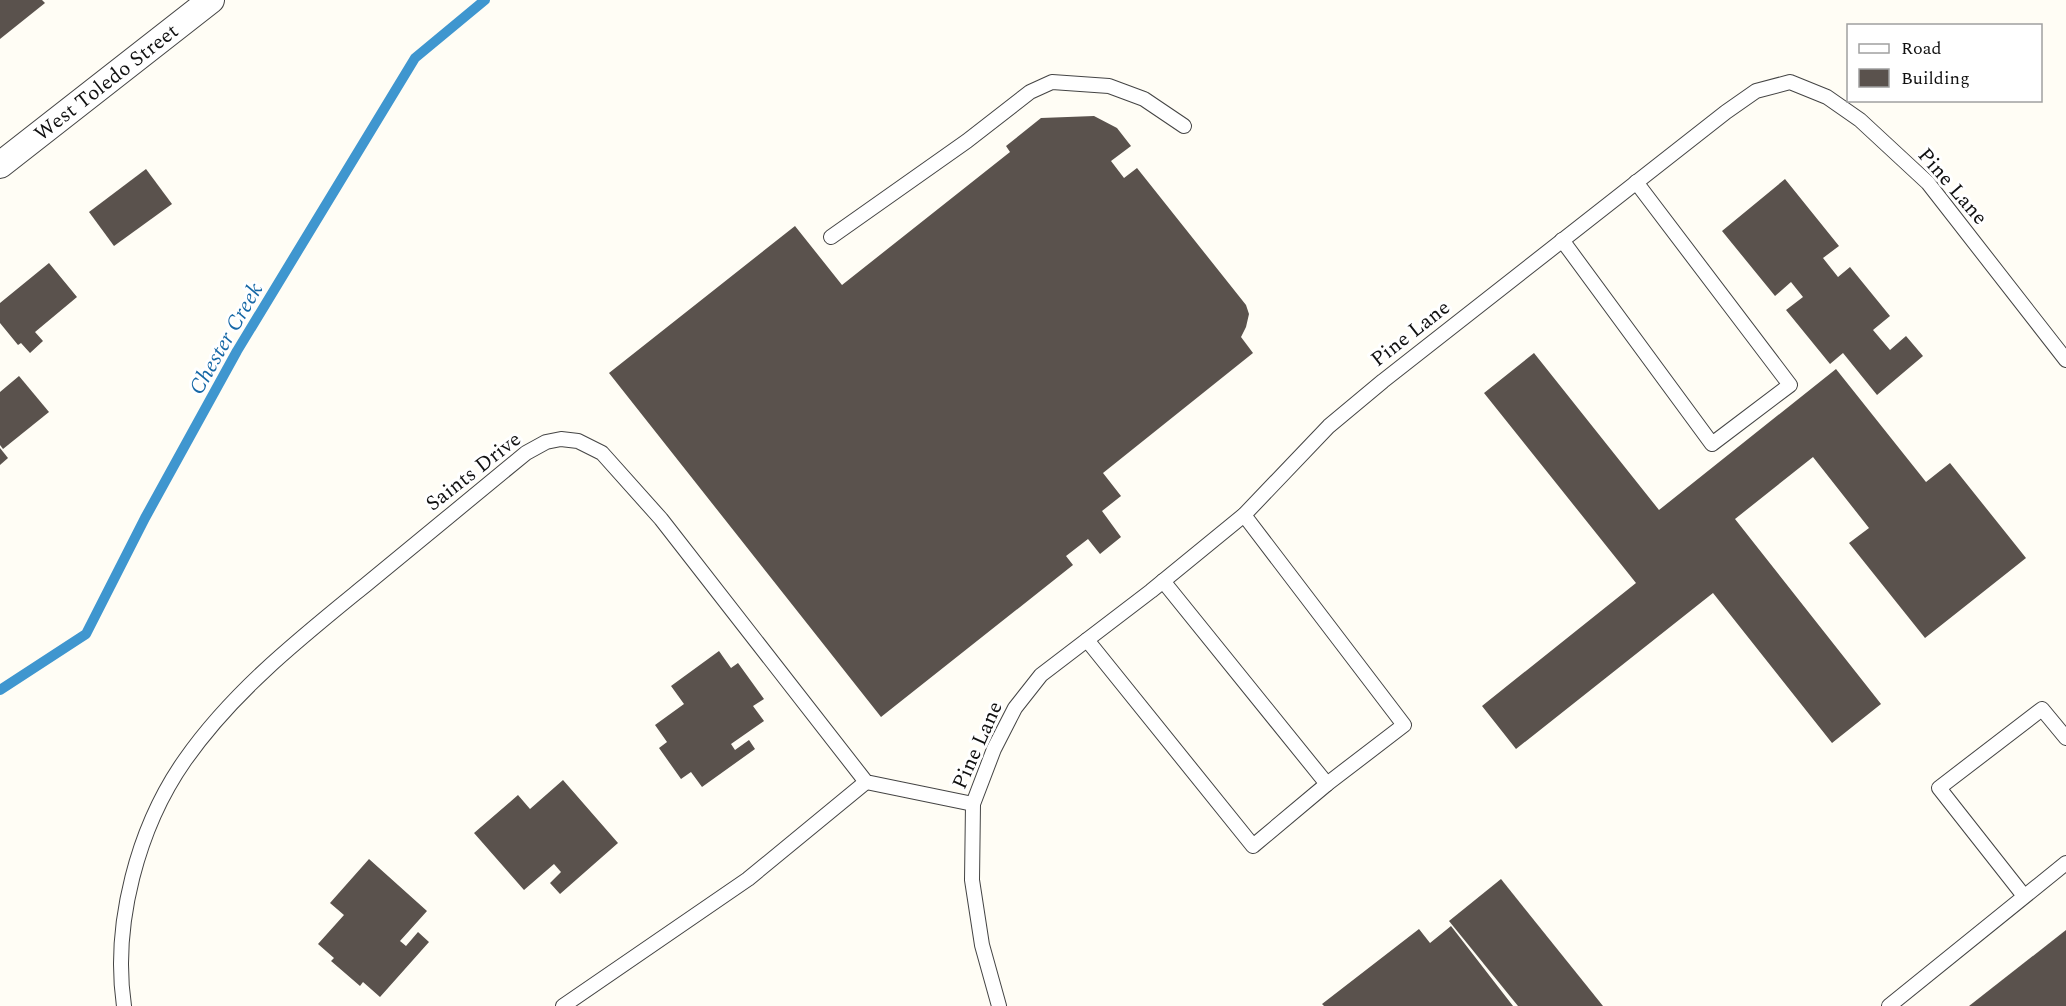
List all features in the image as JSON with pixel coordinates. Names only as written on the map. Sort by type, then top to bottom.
[{"type":"street","name":"West Toledo Street","points":[[0,165],[211,0]]},
{"type":"lane","points":[[831,237],[967,141],[1030,92],[1052,82],[1109,86],[1144,99],[1184,126]]},
{"type":"lane","name":"Pine Lane","points":[[999,1006],[982,945],[972,880],[973,804],[994,749],[1015,708],[1041,675],[1244,515],[1329,426],[1636,182],[1726,112],[1756,92],[1790,82],[1827,97],[1860,120],[1929,183],[2066,360]]},
{"type":"lane","points":[[1562,240],[1712,444],[1790,385],[1636,182]]},
{"type":"lane","name":"Saints Drive","points":[[124,1006],[122,941],[130,883],[153,818],[185,760],[228,707],[302,637],[526,453],[546,442],[561,439],[578,441],[602,453],[661,519],[866,782]]},
{"type":"lane","points":[[1087,640],[1253,846],[1327,784],[1404,725],[1244,515]]},
{"type":"lane","points":[[1163,581],[1327,784]]},
{"type":"lane","points":[[2024,896],[1939,788],[2042,709],[2066,738]]},
{"type":"lane","points":[[563,1006],[748,879],[866,782],[973,804]]},
{"type":"lane","points":[[1889,1006],[2066,863]]},
{"type":"building","points":[[0,0],[42,0],[45,3],[0,39]]},
{"type":"building","points":[[1094,116],[1117,128],[1131,146],[1111,161],[1124,178],[1137,168],[1246,305],[1249,314],[1241,337],[1253,353],[1103,473],[1121,496],[1102,511],[1121,537],[1100,554],[1088,539],[1066,556],[1073,565],[881,717],[609,373],[795,226],[842,285],[1010,152],[1006,146],[1041,118]]},
{"type":"building","points":[[146,169],[172,204],[114,246],[89,212]]},
{"type":"building","points":[[1785,179],[1839,246],[1823,258],[1838,277],[1850,267],[1890,316],[1873,330],[1890,350],[1906,336],[1923,356],[1877,395],[1843,353],[1830,364],[1786,310],[1803,297],[1791,282],[1775,296],[1722,231]]},
{"type":"building","points":[[49,263],[77,297],[35,332],[43,341],[30,353],[21,343],[18,345],[0,323],[0,303]]},
{"type":"building","points":[[1534,353],[1659,510],[1836,369],[1926,482],[1950,463],[2026,558],[1925,638],[1849,543],[1869,528],[1813,457],[1735,519],[1881,704],[1832,743],[1713,593],[1516,749],[1482,706],[1636,583],[1484,393]]},
{"type":"building","points":[[19,376],[49,412],[3,449],[0,445],[0,392]]},
{"type":"building","points":[[0,448],[8,458],[0,465]]},
{"type":"building","points":[[719,651],[731,668],[738,663],[764,699],[753,706],[764,721],[731,744],[735,750],[749,740],[755,749],[702,787],[691,772],[681,779],[659,748],[667,742],[655,725],[684,704],[671,686]]},
{"type":"building","points":[[563,780],[618,843],[560,894],[550,883],[561,872],[554,864],[524,890],[474,833],[518,795],[530,809]]},
{"type":"building","points":[[369,859],[427,911],[400,941],[406,946],[418,932],[429,942],[380,997],[363,982],[360,986],[331,961],[334,958],[318,944],[344,915],[330,903]]},
{"type":"building","points":[[1501,879],[1603,1006],[1518,1006],[1449,921]]},
{"type":"building","points":[[1451,926],[1513,1006],[1324,1006],[1322,1004],[1419,929],[1430,943]]},
{"type":"building","points":[[2066,930],[2066,1006],[1969,1006]]},
{"type":"waterway","name":"Chester Creek","points":[[0,690],[86,634],[145,518],[237,351],[415,58],[485,0]]}]
